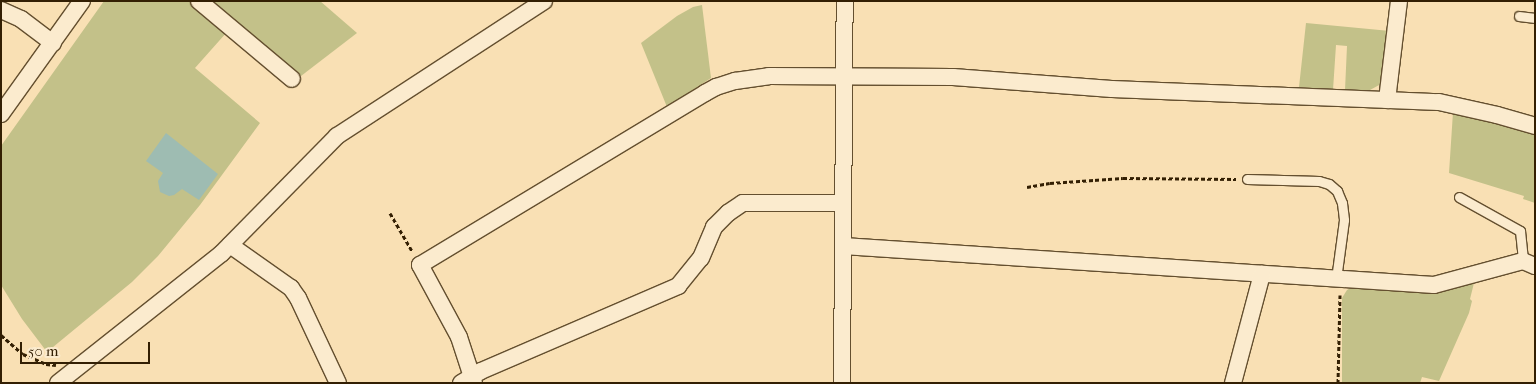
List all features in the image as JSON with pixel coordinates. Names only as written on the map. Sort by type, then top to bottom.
[{"type":"street","points":[[1,114],[82,1]]},
{"type":"street","points":[[198,1],[292,78]]},
{"type":"street","points":[[58,383],[230,245],[337,136],[544,1]]},
{"type":"street","points":[[842,383],[845,1]]},
{"type":"street","points":[[1388,100],[1399,1]]},
{"type":"street","points":[[1,10],[21,19],[53,43]]},
{"type":"street","points":[[843,203],[743,203],[728,213],[714,227],[701,258],[678,286],[469,381],[459,338],[420,264],[716,87],[756,77],[952,77],[1112,89],[1450,103],[1535,126]]},
{"type":"street","points":[[230,245],[291,288],[298,298],[333,381]]},
{"type":"street","points":[[843,246],[1434,286],[1529,264]]},
{"type":"street","points":[[1233,383],[1262,274]]},
{"type":"lane","points":[[1519,16],[1535,18]]},
{"type":"lane","points":[[1247,179],[1319,181],[1329,184],[1337,191],[1342,204],[1344,220],[1338,279]]},
{"type":"lane","points":[[1459,197],[1520,231],[1529,264]]},
{"type":"path","points":[[1026,187],[1050,183],[1123,178],[1247,179]]},
{"type":"path","points":[[390,213],[420,264]]},
{"type":"path","points":[[1338,279],[1338,383]]},
{"type":"path","points":[[3,338],[23,354],[46,364],[79,366]]},
{"type":"shaded area","points":[[104,1],[189,1],[227,32],[195,68],[260,123],[200,205],[158,256],[132,282],[47,352],[22,319],[1,285],[1,146]]},
{"type":"shaded area","points":[[211,1],[320,1],[357,33],[301,76]]},
{"type":"shaded area","points":[[702,5],[711,78],[667,107],[641,43],[677,16],[693,7]]},
{"type":"shaded area","points":[[1306,23],[1390,31],[1381,84],[1370,90],[1345,90],[1347,46],[1336,45],[1333,90],[1299,87]]},
{"type":"shaded area","points":[[1453,112],[1535,132],[1535,203],[1523,199],[1524,196],[1449,173]]},
{"type":"shaded area","points":[[1474,283],[1469,313],[1439,381],[1422,377],[1420,383],[1342,383],[1342,298],[1347,290],[1356,285],[1432,291]]},
{"type":"water","points":[[166,133],[218,174],[199,200],[182,189],[169,196],[160,192],[158,181],[163,173],[146,161]]}]
